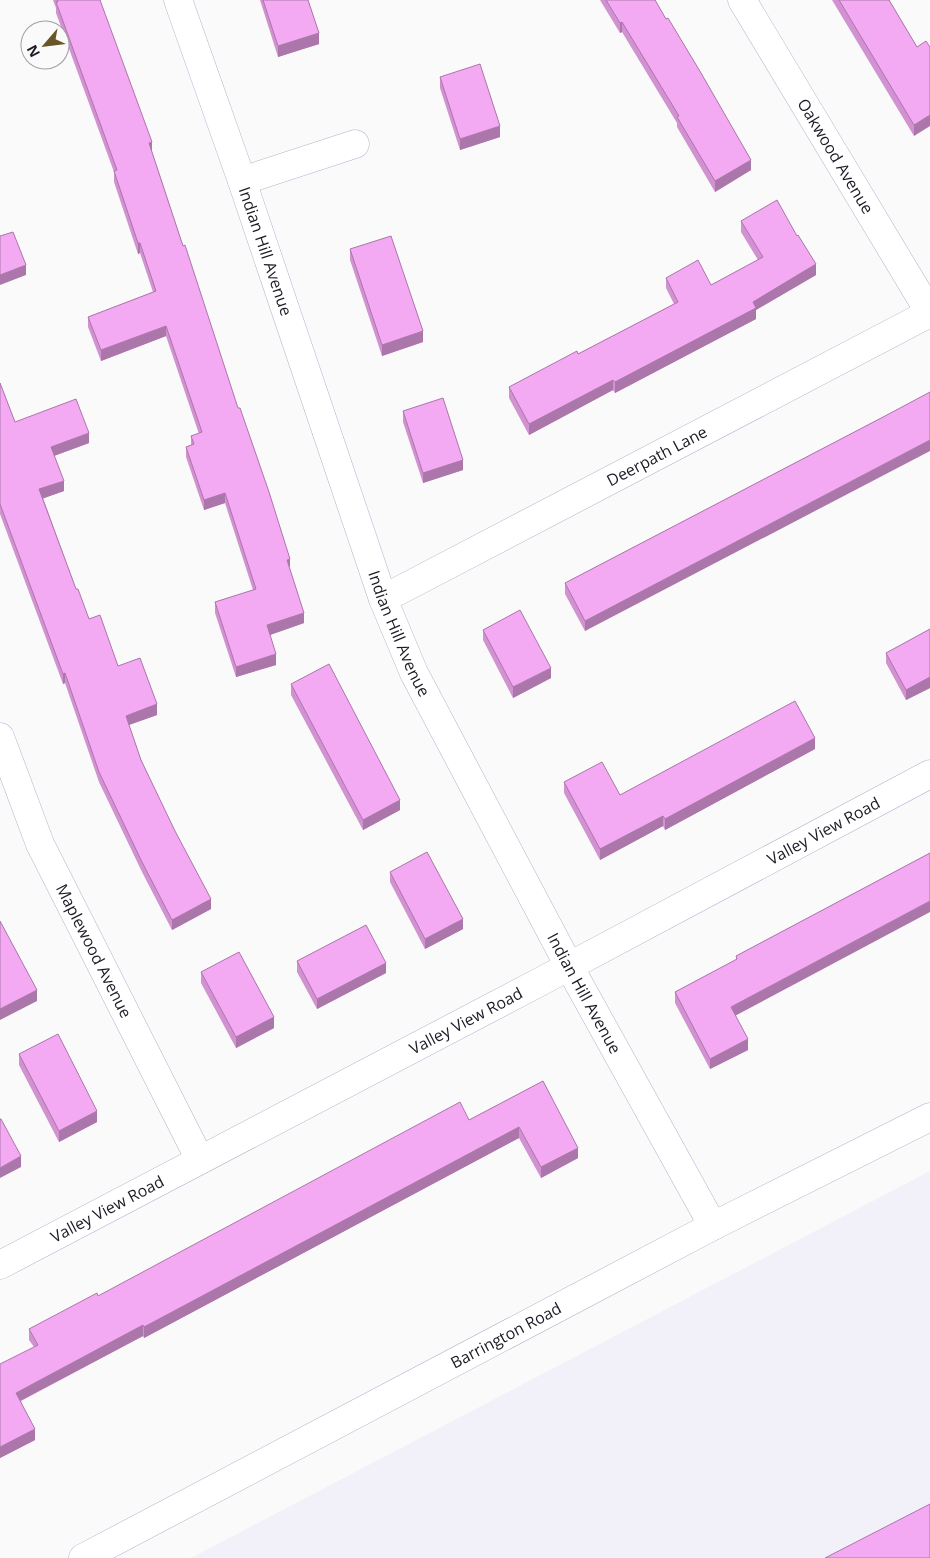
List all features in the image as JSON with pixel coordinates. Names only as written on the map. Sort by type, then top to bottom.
[{"type":"street","name":"Indian Hill Avenue","points":[[178,0],[242,181],[383,599],[414,674],[569,966],[714,1226]]},
{"type":"street","name":"Oakwood Avenue","points":[[742,0],[930,313]]},
{"type":"street","points":[[242,181],[355,144]]},
{"type":"street","name":"Deerpath Lane","points":[[383,599],[930,313]]},
{"type":"street","name":"Maplewood Avenue","points":[[0,737],[40,844],[200,1160]]},
{"type":"street","name":"Valley View Road","points":[[0,1265],[930,774]]},
{"type":"street","name":"Barrington Road","points":[[83,1558],[714,1226],[930,1117]]},
{"type":"shaded area","points":[[930,1171],[930,1558],[191,1558]]},
{"type":"building","points":[[57,0],[100,0],[152,142],[149,143],[183,246],[185,245],[290,559],[287,560],[304,613],[267,625],[276,654],[236,667],[215,602],[256,589],[225,493],[204,500],[186,447],[194,444],[191,436],[202,432],[166,326],[101,350],[88,317],[156,291],[114,171],[117,170],[70,41],[70,20],[63,20],[56,2],[58,2]]},
{"type":"building","points":[[263,0],[308,0],[319,33],[278,46]]},
{"type":"building","points":[[606,0],[655,0],[701,73],[751,160],[715,181],[677,117],[679,116],[622,22],[620,23]]},
{"type":"building","points":[[839,0],[889,0],[917,47],[926,41],[930,47],[930,115],[914,125]]},
{"type":"building","points":[[480,64],[500,126],[460,139],[440,77]]},
{"type":"building","points":[[777,200],[797,236],[816,264],[753,302],[756,308],[615,382],[613,380],[529,424],[509,387],[577,351],[578,354],[678,302],[666,278],[698,260],[711,285],[763,257],[741,221]]},
{"type":"building","points":[[13,232],[26,265],[0,275],[0,236]]},
{"type":"building","points":[[391,236],[423,331],[382,345],[350,249]]},
{"type":"building","points":[[0,383],[15,422],[76,399],[89,433],[51,447],[64,481],[39,489],[89,619],[100,615],[118,666],[140,658],[157,704],[126,716],[141,760],[175,831],[211,899],[172,920],[99,772],[65,673],[63,674],[0,504]]},
{"type":"building","points":[[930,392],[930,440],[585,621],[565,583]]},
{"type":"building","points":[[443,398],[463,460],[423,473],[403,411]]},
{"type":"building","points":[[520,610],[551,668],[513,687],[483,630]]},
{"type":"building","points":[[930,629],[930,677],[906,690],[886,653]]},
{"type":"building","points":[[329,664],[400,800],[363,820],[291,684]]},
{"type":"building","points":[[795,701],[815,738],[665,819],[663,816],[600,849],[564,782],[602,762],[620,795]]},
{"type":"building","points":[[427,852],[463,919],[425,939],[390,872]]},
{"type":"building","points":[[930,853],[930,901],[731,1007],[748,1039],[710,1059],[675,992],[737,959],[736,956]]},
{"type":"building","points":[[0,921],[37,990],[0,1009]]},
{"type":"building","points":[[366,925],[386,963],[317,999],[297,961]]},
{"type":"building","points":[[239,952],[274,1017],[236,1037],[201,972]]},
{"type":"building","points":[[58,1034],[97,1111],[59,1131],[19,1054]]},
{"type":"building","points":[[543,1081],[578,1148],[541,1167],[519,1127],[16,1393],[35,1429],[0,1447],[0,1364],[38,1345],[29,1329],[97,1293],[98,1296],[460,1102],[469,1120]]},
{"type":"building","points":[[0,1119],[21,1156],[0,1168]]},
{"type":"building","points":[[930,1504],[930,1558],[825,1558]]}]
